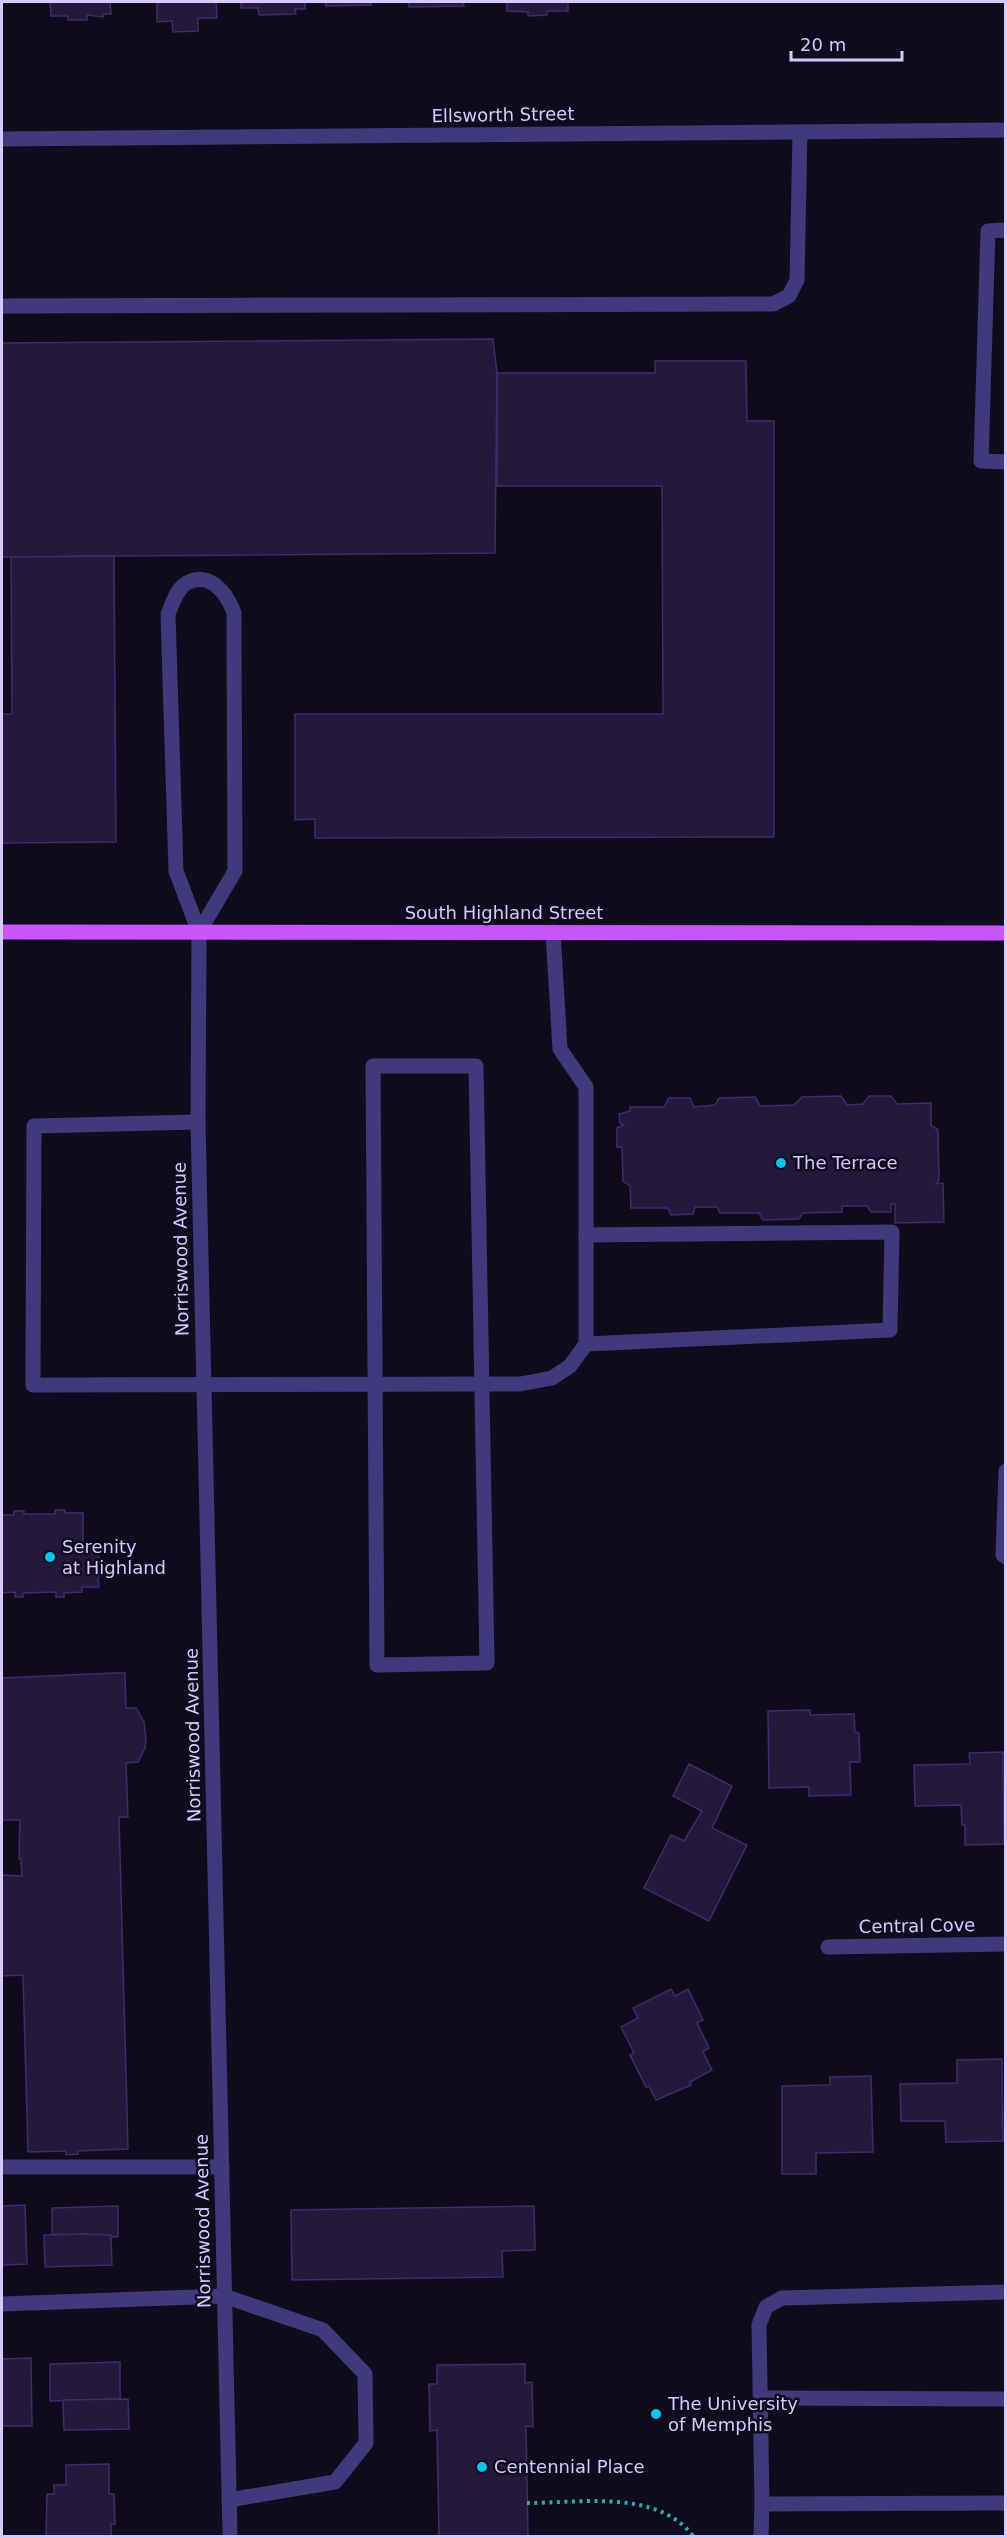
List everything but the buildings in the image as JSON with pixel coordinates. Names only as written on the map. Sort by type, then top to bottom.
[{"type":"main road","name":"South Highland Street","points":[[2,932],[1005,933]]},
{"type":"street","name":"Ellsworth Street","points":[[2,139],[1005,130]]},
{"type":"street","points":[[2,306],[773,304],[789,296],[797,280],[800,132]]},
{"type":"street","points":[[1005,230],[988,231],[981,461],[1005,462]]},
{"type":"street","points":[[200,579],[218,585],[228,597],[234,613],[235,871],[199,932],[176,871],[168,614],[175,597],[184,585],[200,579]]},
{"type":"street","name":"Norriswood Avenue","points":[[199,932],[198,1122],[230,2536]]},
{"type":"street","points":[[198,1122],[34,1126],[33,1385],[520,1384],[552,1378],[570,1366],[586,1344],[586,1087],[560,1049],[553,932]]},
{"type":"street","points":[[373,1066],[476,1066],[487,1663],[377,1665],[375,1384],[373,1066]]},
{"type":"street","points":[[586,1235],[892,1232],[890,1330],[586,1344]]},
{"type":"street","points":[[1005,1471],[1003,1555],[1005,1557]]},
{"type":"street","name":"Central Cove","points":[[828,1947],[1005,1944]]},
{"type":"street","points":[[2,2167],[222,2167]]},
{"type":"street","points":[[762,2536],[759,2325],[766,2307],[782,2298],[1005,2292]]},
{"type":"street","points":[[2,2304],[224,2296],[323,2330],[365,2374],[366,2443],[335,2482],[229,2500]]},
{"type":"street","points":[[760,2398],[1005,2399]]},
{"type":"street","points":[[762,2504],[1005,2503]]},
{"type":"path","points":[[527,2503],[618,2502],[658,2509],[684,2524],[693,2536]]},
{"type":"place","name":"The Terrace","points":[[781,1163]]},
{"type":"place","name":"Serenity at Highland","points":[[50,1557]]},
{"type":"place","name":"The University of Memphis","points":[[656,2414]]},
{"type":"place","name":"Centennial Place","points":[[482,2467]]}]
